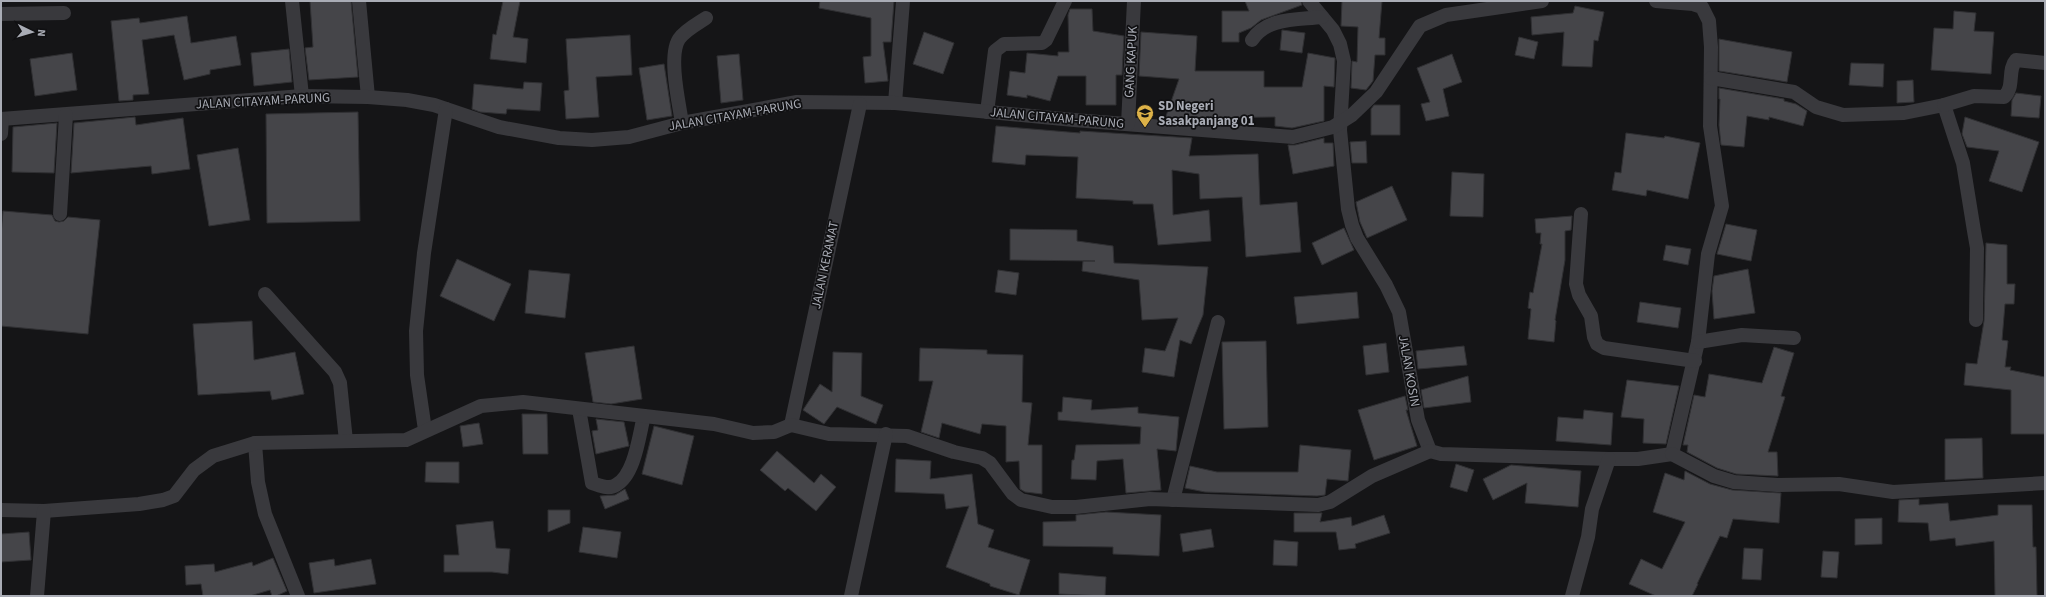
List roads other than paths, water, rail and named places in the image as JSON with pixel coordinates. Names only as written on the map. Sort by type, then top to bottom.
[{"type":"street","points":[[292,1],[302,96]]},
{"type":"street","points":[[359,1],[368,97]]},
{"type":"street","points":[[895,104],[903,1]]},
{"type":"street","points":[[987,112],[995,50],[1004,44],[1042,43],[1046,40],[1065,1]]},
{"type":"street","name":"GANG KAPUK","points":[[1128,124],[1134,1]]},
{"type":"street","name":"JALAN KOSIN","points":[[1309,1],[1333,30],[1340,44],[1344,60],[1341,123],[1348,209],[1357,238],[1386,285],[1399,312],[1418,420],[1430,451]]},
{"type":"street","name":"JALAN CITAYAM-PARUNG","points":[[1,119],[302,96],[368,97],[407,100],[446,109],[499,127],[579,140],[629,137],[682,123],[797,102],[895,104],[1293,137],[1332,127],[1352,116],[1376,92],[1420,26],[1446,15],[1542,1]]},
{"type":"street","points":[[1656,1],[1693,4],[1702,7],[1706,13],[1710,32],[1710,126],[1722,206],[1708,254],[1695,361],[1672,454]]},
{"type":"street","points":[[1,14],[64,13]]},
{"type":"street","points":[[1252,40],[1257,33],[1274,23],[1322,17]]},
{"type":"street","points":[[682,123],[675,52],[678,39],[686,31],[706,18]]},
{"type":"street","points":[[1710,78],[1794,92],[1816,107],[1843,115],[1904,113],[1944,105],[1974,96],[2004,97],[2009,90],[2012,66],[2016,60],[2045,63]]},
{"type":"street","name":"JALAN KERAMAT","points":[[791,425],[860,104]]},
{"type":"street","points":[[1944,105],[1963,163],[1974,231],[1976,248],[1976,320]]},
{"type":"street","points":[[425,430],[417,375],[416,330],[425,245],[446,109]]},
{"type":"street","points":[[60,214],[66,115]]},
{"type":"street","points":[[1,119],[1,134]]},
{"type":"street","points":[[1581,214],[1576,284],[1579,295],[1591,316],[1594,337],[1597,344],[1604,348],[1695,361]]},
{"type":"street","points":[[265,294],[335,372],[340,383],[346,441]]},
{"type":"street","points":[[1173,500],[1218,322]]},
{"type":"street","points":[[1698,342],[1742,335],[1794,338]]},
{"type":"street","points":[[1,510],[44,511],[139,504],[163,500],[174,496],[194,470],[212,456],[255,443],[406,440],[425,430],[481,406],[523,402],[714,424],[753,433],[774,432],[791,425],[829,434],[886,434],[907,436],[954,452],[982,458],[990,463],[1013,494],[1020,500],[1052,507],[1076,507],[1150,499],[1318,505],[1330,502],[1372,476],[1430,451],[1441,454],[1609,459],[1638,459],[1672,454],[1714,476],[1734,482],[1763,484],[1839,484],[1893,492],[2045,483]]},
{"type":"street","points":[[579,409],[592,483],[603,487],[616,486],[628,474],[644,416]]},
{"type":"street","points":[[851,596],[886,434]]},
{"type":"street","points":[[255,443],[258,482],[265,514],[298,596]]},
{"type":"street","points":[[1572,596],[1588,537],[1592,509],[1609,459]]},
{"type":"street","points":[[37,596],[44,511]]},
{"type":"place","name":"SD Negeri Sasakpanjang 01","points":[[1145,128]]}]
